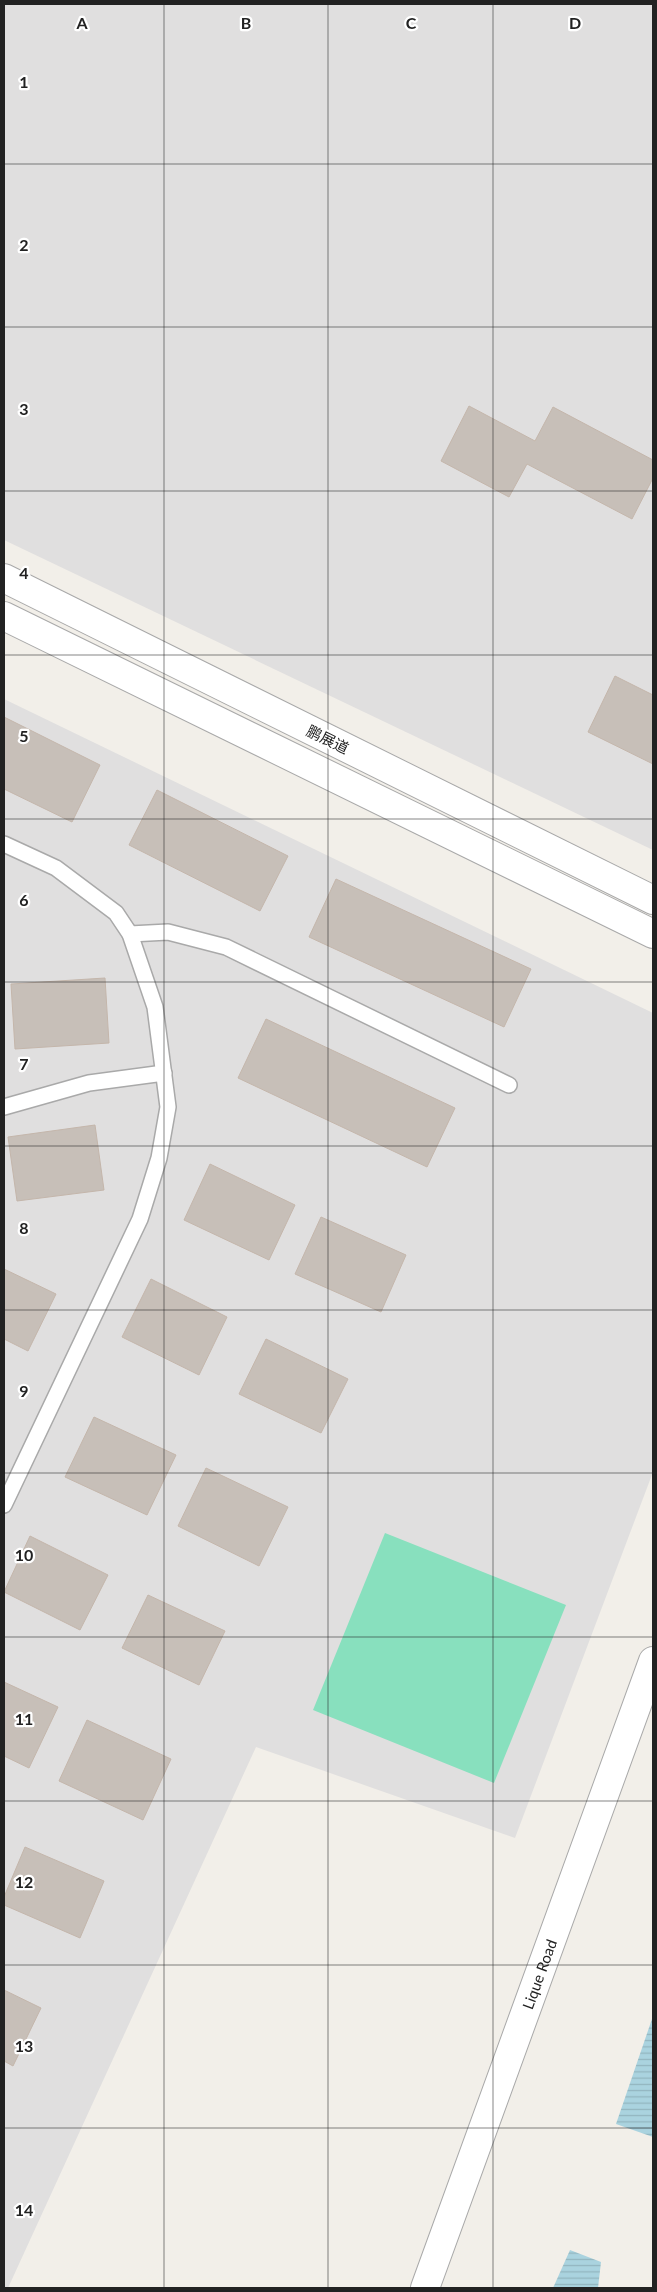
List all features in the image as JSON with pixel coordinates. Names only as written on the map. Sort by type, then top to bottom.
[{"type":"street","name":"鹏展道","points":[[4,578],[653,900]]},
{"type":"street","points":[[4,616],[653,934]]},
{"type":"street","name":"Lique Road","points":[[425,2288],[653,1661]]},
{"type":"lane","points":[[4,844],[56,868],[116,913],[130,934],[155,1007],[168,1107],[159,1158],[140,1219],[4,1505]]},
{"type":"lane","points":[[130,934],[168,932],[226,947],[508,1085]]},
{"type":"lane","points":[[4,1107],[89,1083],[164,1073]]},
{"type":"shaded area","points":[[4,4],[653,4],[653,850],[4,540]]},
{"type":"shaded area","points":[[4,699],[653,1013],[653,1472],[515,1838],[256,1747],[8,2288],[4,2288]]},
{"type":"green space","points":[[385,1533],[566,1605],[494,1783],[313,1710]]},
{"type":"water","points":[[653,2016],[653,2137],[616,2124]]},
{"type":"water","points":[[570,2250],[601,2262],[598,2288],[553,2288]]},
{"type":"building","points":[[469,406],[535,441],[553,407],[653,460],[653,478],[632,519],[527,464],[509,497],[441,461]]},
{"type":"building","points":[[615,676],[653,695],[653,764],[588,732]]},
{"type":"building","points":[[4,717],[100,765],[72,822],[4,789]]},
{"type":"building","points":[[157,790],[288,856],[260,911],[129,845]]},
{"type":"building","points":[[336,879],[531,969],[504,1027],[309,937]]},
{"type":"building","points":[[105,978],[109,1043],[15,1049],[11,984]]},
{"type":"building","points":[[266,1019],[455,1108],[427,1167],[238,1078]]},
{"type":"building","points":[[95,1125],[104,1190],[17,1201],[8,1137]]},
{"type":"building","points":[[210,1164],[295,1205],[269,1260],[184,1220]]},
{"type":"building","points":[[321,1217],[406,1255],[381,1312],[295,1274]]},
{"type":"building","points":[[4,1269],[56,1294],[28,1351],[4,1339]]},
{"type":"building","points":[[151,1279],[227,1317],[199,1375],[122,1337]]},
{"type":"building","points":[[266,1339],[348,1379],[321,1433],[239,1394]]},
{"type":"building","points":[[94,1417],[176,1455],[147,1515],[65,1477]]},
{"type":"building","points":[[206,1468],[288,1507],[259,1566],[178,1526]]},
{"type":"building","points":[[30,1536],[108,1575],[80,1630],[4,1592]]},
{"type":"building","points":[[148,1595],[225,1631],[199,1685],[122,1648]]},
{"type":"building","points":[[4,1682],[58,1707],[29,1768],[4,1756]]},
{"type":"building","points":[[87,1720],[171,1759],[143,1820],[59,1781]]},
{"type":"building","points":[[25,1847],[104,1881],[80,1938],[4,1905],[4,1897]]},
{"type":"building","points":[[4,1990],[41,2008],[13,2066],[4,2061]]}]
